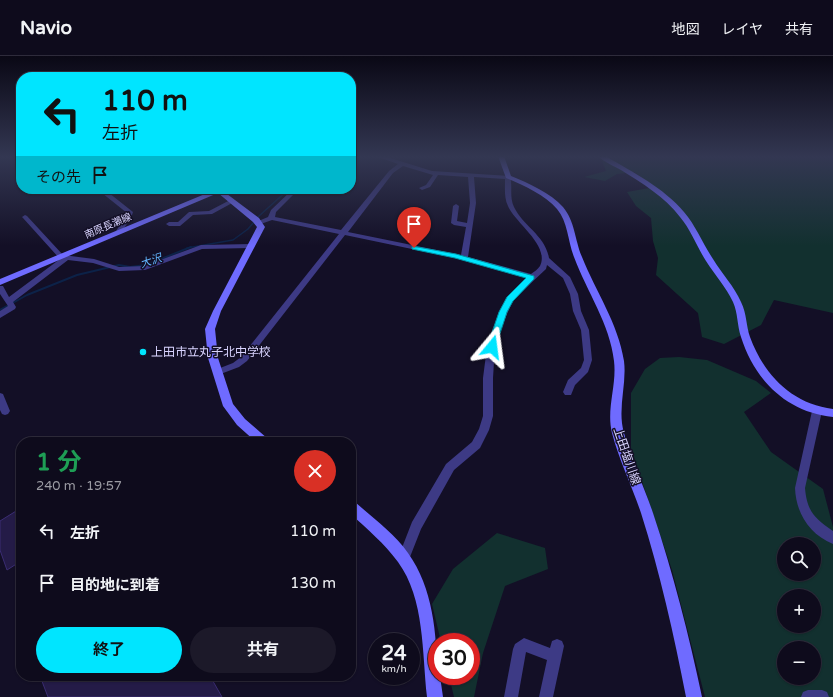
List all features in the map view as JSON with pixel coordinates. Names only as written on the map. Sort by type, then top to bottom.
[{"type":"main road","name":"上田塩川線","points":[[526,186],[560,208],[570,225],[578,257],[602,304],[615,342],[620,379],[616,425],[646,510],[671,591],[685,647],[694,697]]},
{"type":"main road","points":[[648,186],[673,205],[682,215],[710,261],[734,295],[743,321],[745,335],[765,373],[786,396],[798,404],[832,415]]},
{"type":"main road","name":"南原長瀬線","points":[[0,282],[64,257],[211,194]]},
{"type":"main road","points":[[225,194],[261,227],[217,310],[210,329],[213,358],[228,406],[241,422],[258,437]]},
{"type":"main road","points":[[356,510],[388,539],[404,558],[418,588],[428,625],[435,697]]},
{"type":"street","points":[[218,372],[236,365],[244,359],[380,186]]},
{"type":"street","points":[[422,188],[428,186]]},
{"type":"street","points":[[464,258],[473,203],[472,186]]},
{"type":"street","points":[[404,558],[416,526],[450,467],[476,445],[484,430],[488,416],[488,378],[492,347],[497,328],[510,299],[543,267],[545,259],[543,250],[535,236],[520,220],[512,208],[507,196],[508,186]]},
{"type":"street","points":[[107,194],[130,212],[129,217],[120,226],[118,233]]},
{"type":"street","points":[[271,218],[273,211],[291,194]]},
{"type":"street","points":[[168,224],[180,224],[191,213],[210,213],[232,201]]},
{"type":"street","points":[[456,206],[454,223],[469,225]]},
{"type":"street","points":[[25,217],[64,257],[94,261],[119,269],[133,270],[145,268],[200,247],[251,246]]},
{"type":"street","points":[[258,223],[271,218],[464,258],[532,277]]},
{"type":"street","points":[[9,301],[64,257]]},
{"type":"street","points":[[545,259],[566,277],[574,294],[577,311],[585,330],[588,360],[585,370],[571,383],[568,392]]},
{"type":"street","points":[[0,288],[12,307],[0,315]]},
{"type":"street","points":[[0,398],[5,411]]},
{"type":"street","points":[[817,411],[800,488],[800,498],[806,516],[812,524],[833,538]]},
{"type":"street","points":[[512,697],[520,649],[524,646],[556,651],[546,697]]},
{"type":"street","points":[[808,697],[822,697]]},
{"type":"green space","points":[[653,186],[833,186],[833,313],[774,300],[761,325],[724,344],[702,337],[698,313],[656,275],[658,258],[653,241],[651,218],[636,206],[627,192],[655,187]]},
{"type":"green space","points":[[679,357],[707,360],[756,381],[771,393],[744,412],[771,452],[823,489],[833,527],[833,697],[705,697],[672,570],[631,449],[631,393],[645,369],[660,358]]},
{"type":"green space","points":[[497,533],[545,548],[548,569],[505,586],[483,653],[480,668],[480,633],[439,633],[432,604],[453,569]]},
{"type":"green space","points":[[451,685],[476,685],[474,697],[454,697]]},
{"type":"building","points":[[16,511],[16,564],[7,570],[0,550],[0,521]]},
{"type":"building","points":[[42,681],[213,681],[222,697],[48,697]]},
{"type":"waterway","name":"大沢","points":[[190,248],[233,240],[248,229],[259,216],[283,194]]},
{"type":"waterway","name":"大沢","points":[[0,310],[27,295],[77,275],[119,265],[130,267],[146,265],[190,248]]},
{"type":"place","name":"上田市立丸子北中学校","points":[[143,352]]},
{"type":"route","points":[[414,248],[456,256],[532,277],[510,299],[497,328],[492,347]]}]
